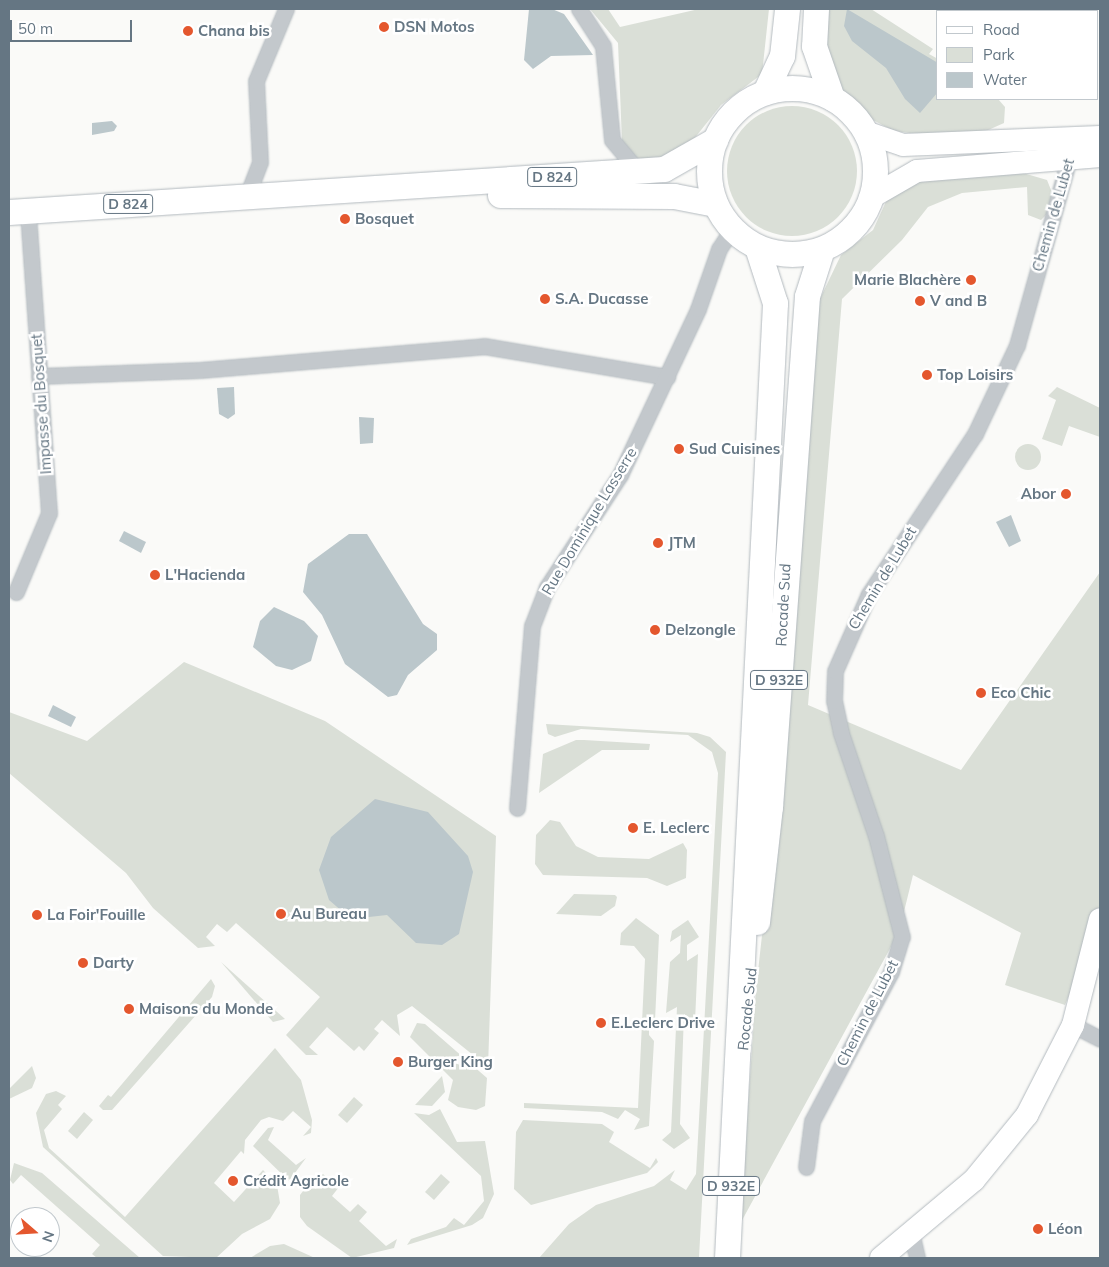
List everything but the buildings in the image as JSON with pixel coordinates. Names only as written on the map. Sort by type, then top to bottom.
[{"type":"main road","points":[[787,9],[782,56],[765,92],[727,119],[715,140],[709,161],[715,204],[732,229],[757,247],[793,254],[822,249],[860,219],[870,198],[873,153],[865,132],[832,98],[814,46],[816,9]]},
{"type":"main road","points":[[765,92],[803,89],[832,98]]},
{"type":"main road","points":[[865,132],[903,146],[1071,149],[1100,156]]},
{"type":"main road","points":[[870,198],[917,171],[1071,149],[1100,137]]},
{"type":"main road","name":"D 824","points":[[18,211],[664,169],[684,161],[715,140]]},
{"type":"main road","name":"D 824","points":[[380,188],[674,196],[715,204]]},
{"type":"main road","name":"Rocade Sud","points":[[727,1258],[735,1113],[744,863],[775,303],[757,247]]},
{"type":"main road","name":"Rocade Sud","points":[[735,1113],[770,807],[807,296],[822,249]]},
{"type":"main road","points":[[881,1258],[912,1236],[953,1200],[1001,1149],[1026,1114],[1073,1025],[1100,920]]},
{"type":"street","points":[[247,196],[260,162],[256,81],[285,9]]},
{"type":"street","points":[[579,9],[603,46],[612,140],[638,171]]},
{"type":"street","name":"Chemin de Lubet","points":[[806,1167],[812,1121],[891,972],[902,937],[876,836],[841,733],[834,701],[835,671],[869,594],[975,434],[1013,354],[1071,149]]},
{"type":"street","name":"Impasse du Bosquet","points":[[16,592],[49,512],[39,376],[18,211]]},
{"type":"street","name":"Rue Dominique Lasserre","points":[[518,808],[532,626],[547,587],[620,475],[667,378],[719,249],[732,229]]},
{"type":"street","points":[[39,376],[200,370],[484,346],[667,378]]},
{"type":"street","points":[[1073,1025],[1100,1039]]},
{"type":"street","points":[[912,1236],[917,1258]]},
{"type":"green space","points":[[590,9],[608,9],[620,27],[699,9],[769,9],[762,74],[721,105],[682,154],[635,160],[622,141],[618,43]]},
{"type":"green space","points":[[826,9],[871,9],[933,49],[929,54],[936,58],[936,100],[999,100],[1005,107],[1004,123],[986,131],[917,134],[894,131],[871,119],[838,88],[826,46]]},
{"type":"green space","points":[[792,106],[805,107],[817,111],[838,125],[852,146],[856,158],[856,184],[852,196],[838,217],[817,231],[805,235],[792,236],[779,235],[767,231],[746,217],[732,196],[728,184],[727,171],[728,158],[732,146],[746,125],[767,111],[779,107]]},
{"type":"green space","points":[[1023,173],[1047,180],[1053,195],[1048,213],[1041,220],[1028,215],[1027,187],[962,193],[928,207],[902,240],[842,299],[808,705],[961,770],[1100,572],[1100,920],[1065,1005],[1005,985],[1021,933],[913,875],[899,932],[740,1224],[756,989],[783,748],[817,305],[841,255],[873,230],[889,195],[914,182]]},
{"type":"green space","points":[[1057,387],[1100,408],[1100,437],[1069,426],[1062,446],[1042,439],[1056,400],[1048,396]]},
{"type":"green space","points":[[1028,444],[1037,448],[1041,457],[1037,466],[1028,470],[1019,466],[1015,457],[1019,448]]},
{"type":"green space","points":[[184,662],[325,721],[496,836],[488,1067],[412,1006],[397,1015],[400,1036],[382,1020],[374,1029],[379,1033],[364,1051],[359,1046],[354,1051],[327,1027],[309,1047],[318,1055],[306,1055],[286,1035],[320,997],[236,923],[227,932],[217,924],[206,937],[215,946],[198,948],[153,908],[126,873],[9,773],[9,712],[87,741]]},
{"type":"green space","points":[[546,724],[697,733],[710,737],[726,752],[699,1258],[539,1258],[569,1224],[596,1205],[654,1186],[675,1170],[670,1180],[686,1190],[696,1174],[718,773],[712,752],[688,735],[581,729],[555,737],[548,734]]},
{"type":"green space","points":[[576,740],[650,744],[649,750],[602,750],[539,793],[543,754]]},
{"type":"green space","points":[[550,820],[560,822],[576,846],[598,857],[649,859],[683,843],[687,850],[686,878],[667,886],[647,878],[543,875],[535,864],[536,835]]},
{"type":"green space","points":[[574,894],[615,895],[617,897],[615,906],[601,916],[556,914]]},
{"type":"green space","points":[[636,918],[659,935],[655,1021],[649,1018],[649,1035],[654,1041],[649,1126],[634,1130],[640,1119],[625,1110],[618,1119],[602,1112],[524,1108],[524,1103],[638,1108],[645,959],[634,946],[620,945],[621,933]]},
{"type":"green space","points":[[688,920],[699,937],[687,945],[687,961],[698,954],[695,1022],[684,1014],[680,1124],[690,1138],[674,1149],[662,1140],[671,1132],[677,1007],[666,1013],[670,962],[680,953],[681,935],[670,942],[672,931]]},
{"type":"green space","points":[[221,962],[285,1019],[273,1022]]},
{"type":"green space","points":[[211,979],[215,986],[212,997],[112,1110],[103,1110],[99,1106],[108,1095],[111,1097]]},
{"type":"green space","points":[[417,1023],[425,1024],[487,1078],[485,1106],[476,1110],[458,1107],[448,1100],[453,1080],[410,1037]]},
{"type":"green space","points":[[275,1048],[301,1080],[312,1120],[311,1133],[303,1136],[311,1127],[293,1111],[283,1121],[269,1117],[261,1120],[245,1140],[244,1154],[241,1151],[214,1183],[234,1202],[263,1170],[277,1185],[280,1203],[270,1219],[242,1234],[216,1258],[163,1256],[43,1147],[36,1113],[46,1094],[56,1091],[66,1096],[58,1105],[62,1109],[44,1130],[49,1148],[125,1217]]},
{"type":"green space","points":[[32,1066],[36,1078],[32,1088],[9,1099],[9,1089]]},
{"type":"green space","points":[[442,1076],[445,1092],[432,1106],[415,1105]]},
{"type":"green space","points":[[354,1097],[363,1105],[347,1123],[338,1115]]},
{"type":"green space","points":[[440,1109],[457,1142],[485,1141],[494,1194],[483,1218],[472,1225],[407,1245],[411,1239],[446,1227],[454,1218],[464,1225],[484,1201],[481,1176],[414,1113],[429,1115]]},
{"type":"green space","points":[[84,1112],[93,1120],[77,1139],[68,1131]]},
{"type":"green space","points":[[523,1120],[602,1124],[614,1132],[609,1142],[650,1168],[656,1158],[658,1162],[647,1173],[531,1205],[514,1189],[516,1132]]},
{"type":"green space","points":[[274,1127],[268,1140],[296,1165],[306,1158],[289,1181],[253,1146],[268,1128]]},
{"type":"green space","points":[[14,1163],[42,1173],[140,1258],[97,1258],[92,1254],[100,1245],[60,1210],[60,1207],[57,1207],[21,1175],[13,1184],[10,1180]]},
{"type":"green space","points":[[323,1174],[339,1187],[332,1196],[350,1212],[358,1204],[367,1212],[359,1221],[386,1246],[397,1239],[394,1248],[352,1258],[307,1226],[300,1217],[300,1195],[314,1177]]},
{"type":"green space","points":[[441,1174],[450,1182],[434,1200],[425,1192]]},
{"type":"green space","points":[[284,1244],[315,1258],[250,1258],[270,1246]]},
{"type":"water","points":[[529,9],[552,9],[564,14],[593,55],[551,56],[533,69],[524,60]]},
{"type":"water","points":[[847,9],[936,62],[936,94],[920,113],[905,99],[886,68],[852,41],[844,26]]},
{"type":"water","points":[[112,121],[117,126],[114,131],[92,135],[92,123]]},
{"type":"water","points":[[234,387],[235,414],[228,419],[219,414],[217,388]]},
{"type":"water","points":[[359,417],[374,418],[373,443],[360,444]]},
{"type":"water","points":[[1011,515],[1021,541],[1009,547],[996,522]]},
{"type":"water","points":[[124,531],[146,542],[141,553],[119,541]]},
{"type":"water","points":[[349,534],[367,534],[423,624],[437,634],[437,650],[408,675],[397,695],[388,697],[345,664],[322,615],[303,592],[308,564]]},
{"type":"water","points":[[274,607],[304,621],[318,636],[311,661],[292,670],[276,666],[253,647],[260,621]]},
{"type":"water","points":[[53,705],[76,717],[71,727],[48,716]]},
{"type":"water","points":[[375,799],[428,812],[468,856],[473,872],[459,934],[442,945],[416,943],[387,915],[351,919],[329,900],[319,870],[331,837]]},
{"type":"place","name":"DSN Motos","points":[[384,27]]},
{"type":"place","name":"Chana bis","points":[[188,31]]},
{"type":"place","name":"Bosquet","points":[[345,219]]},
{"type":"place","name":"Marie Blachère","points":[[971,280]]},
{"type":"place","name":"S.A. Ducasse","points":[[545,299]]},
{"type":"place","name":"V and B","points":[[920,301]]},
{"type":"place","name":"Top Loisirs","points":[[927,375]]},
{"type":"place","name":"Sud Cuisines","points":[[679,449]]},
{"type":"place","name":"Abor","points":[[1066,494]]},
{"type":"place","name":"JTM","points":[[658,543]]},
{"type":"place","name":"L'Hacienda","points":[[155,575]]},
{"type":"place","name":"Delzongle","points":[[655,630]]},
{"type":"place","name":"Eco Chic","points":[[981,693]]},
{"type":"place","name":"E. Leclerc","points":[[633,828]]},
{"type":"place","name":"Au Bureau","points":[[281,914]]},
{"type":"place","name":"La Foir'Fouille","points":[[37,915]]},
{"type":"place","name":"Darty","points":[[83,963]]},
{"type":"place","name":"Maisons du Monde","points":[[129,1009]]},
{"type":"place","name":"E.Leclerc Drive","points":[[601,1023]]},
{"type":"place","name":"Burger King","points":[[398,1062]]},
{"type":"place","name":"Crédit Agricole","points":[[233,1181]]},
{"type":"place","name":"Léon","points":[[1038,1229]]}]
